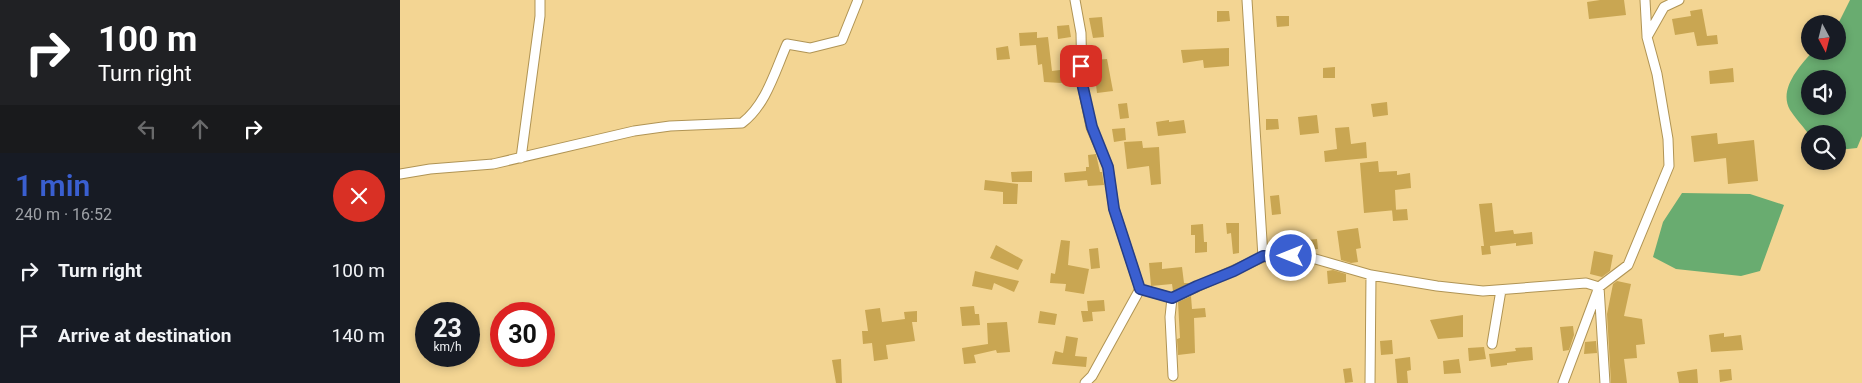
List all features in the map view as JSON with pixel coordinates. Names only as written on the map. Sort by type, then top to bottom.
[{"type":"street","points":[[521,158],[540,16],[540,0]]},
{"type":"street","points":[[400,174],[430,169],[493,164],[634,131],[670,126],[742,124],[751,116],[766,92],[787,44],[810,48],[842,40],[858,0]]},
{"type":"street","points":[[1075,0],[1081,33],[1082,83],[1092,127],[1108,167],[1114,209],[1140,289],[1092,376],[1085,383]]},
{"type":"street","points":[[1247,0],[1263,256]]},
{"type":"street","points":[[1563,383],[1599,288],[1628,265],[1669,166],[1667,130],[1657,74],[1647,37],[1645,0]]},
{"type":"street","points":[[1647,37],[1664,8],[1679,0]]},
{"type":"street","points":[[1140,289],[1172,298],[1263,256],[1305,256],[1371,275],[1437,286],[1483,291],[1586,283],[1599,288]]},
{"type":"street","points":[[1370,383],[1372,335],[1371,275]]},
{"type":"street","points":[[1599,288],[1605,383]]},
{"type":"street","points":[[1492,344],[1501,290]]},
{"type":"street","points":[[1172,298],[1170,316],[1173,376]]},
{"type":"shaded area","points":[[1850,0],[1862,0],[1862,136],[1857,148],[1846,149],[1846,125],[1802,125],[1790,110],[1787,102],[1789,86],[1805,60],[1846,60],[1846,15],[1842,15]]},
{"type":"shaded area","points":[[1682,193],[1750,194],[1784,205],[1760,271],[1741,276],[1676,269],[1653,257],[1663,222]]},
{"type":"building","points":[[1624,0],[1626,15],[1589,19],[1587,2]]},
{"type":"building","points":[[1702,9],[1707,36],[1717,35],[1718,44],[1697,46],[1694,32],[1675,35],[1672,19],[1691,16],[1690,11]]},
{"type":"building","points":[[1217,11],[1229,11],[1230,21],[1217,22]]},
{"type":"building","points":[[1276,16],[1289,16],[1289,26],[1277,27]]},
{"type":"building","points":[[1102,17],[1104,37],[1093,38],[1089,18]]},
{"type":"building","points":[[1069,25],[1071,37],[1058,39],[1057,26]]},
{"type":"building","points":[[1037,32],[1037,38],[1048,37],[1052,71],[1060,70],[1062,83],[1044,82],[1042,64],[1038,65],[1036,45],[1020,46],[1019,33]]},
{"type":"building","points":[[1008,46],[1010,59],[997,60],[996,48]]},
{"type":"building","points":[[1229,48],[1229,66],[1204,68],[1203,60],[1183,63],[1181,50]]},
{"type":"building","points":[[1107,59],[1113,91],[1097,93],[1093,60]]},
{"type":"building","points":[[1335,67],[1335,78],[1323,78],[1323,68]]},
{"type":"building","points":[[1733,68],[1734,82],[1710,84],[1709,71]]},
{"type":"building","points":[[1387,102],[1388,115],[1373,117],[1371,104]]},
{"type":"building","points":[[1127,103],[1129,118],[1120,119],[1118,104]]},
{"type":"building","points":[[1317,115],[1319,133],[1300,135],[1298,117]]},
{"type":"building","points":[[1266,119],[1278,119],[1279,129],[1266,130]]},
{"type":"building","points":[[1169,120],[1169,122],[1184,120],[1186,133],[1158,136],[1156,122]]},
{"type":"building","points":[[1349,127],[1351,144],[1366,142],[1367,158],[1325,162],[1324,151],[1337,149],[1335,128]]},
{"type":"building","points":[[1125,128],[1126,140],[1114,142],[1112,129]]},
{"type":"building","points":[[1717,133],[1718,144],[1754,140],[1758,181],[1728,184],[1726,158],[1694,162],[1691,136]]},
{"type":"building","points":[[1142,141],[1143,148],[1159,147],[1161,184],[1151,185],[1149,166],[1127,169],[1124,142]]},
{"type":"building","points":[[1096,154],[1104,185],[1088,186],[1087,180],[1065,182],[1064,173],[1086,171],[1086,167],[1089,167],[1088,155]]},
{"type":"building","points":[[1378,161],[1379,172],[1397,171],[1397,175],[1410,173],[1411,188],[1395,190],[1396,210],[1364,213],[1360,163]]},
{"type":"building","points":[[1032,171],[1032,182],[1012,182],[1011,172]]},
{"type":"building","points":[[985,180],[1018,184],[1017,204],[1003,204],[1003,192],[984,190]]},
{"type":"building","points":[[1279,195],[1281,214],[1272,215],[1270,196]]},
{"type":"building","points":[[1492,203],[1495,232],[1513,230],[1514,234],[1532,232],[1533,244],[1516,246],[1516,243],[1490,246],[1491,254],[1482,255],[1481,246],[1484,246],[1479,204]]},
{"type":"building","points":[[1407,209],[1408,220],[1393,221],[1392,210]]},
{"type":"building","points":[[1226,223],[1239,223],[1239,253],[1233,254],[1231,233],[1227,234]]},
{"type":"building","points":[[1203,224],[1204,242],[1207,242],[1207,252],[1195,253],[1195,235],[1191,235],[1191,225]]},
{"type":"building","points":[[1358,228],[1361,248],[1356,249],[1358,262],[1351,263],[1341,260],[1337,231]]},
{"type":"building","points":[[1293,238],[1294,248],[1270,251],[1269,241]]},
{"type":"building","points":[[1317,239],[1318,249],[1297,250],[1296,241]]},
{"type":"building","points":[[1061,240],[1070,241],[1068,265],[1089,269],[1084,294],[1065,291],[1066,284],[1050,283],[1051,273],[1055,274]]},
{"type":"building","points":[[996,245],[1023,260],[1018,270],[990,258]]},
{"type":"building","points":[[1098,248],[1100,268],[1091,269],[1089,249]]},
{"type":"building","points":[[1594,251],[1613,255],[1610,271],[1602,277],[1590,274]]},
{"type":"building","points":[[1162,262],[1162,269],[1182,267],[1184,283],[1190,283],[1173,291],[1172,284],[1151,286],[1149,263]]},
{"type":"building","points":[[1333,270],[1346,274],[1346,282],[1328,284],[1327,271]]},
{"type":"building","points":[[975,271],[1019,281],[1014,292],[994,283],[992,290],[972,286]]},
{"type":"building","points":[[1617,281],[1631,284],[1624,316],[1642,319],[1645,344],[1636,345],[1637,358],[1624,359],[1627,383],[1611,383],[1607,314],[1613,284]]},
{"type":"building","points":[[1191,296],[1192,309],[1205,308],[1206,317],[1194,318],[1195,353],[1178,355],[1177,339],[1180,338],[1178,302]]},
{"type":"building","points":[[1104,300],[1105,311],[1092,312],[1093,321],[1083,322],[1081,311],[1088,311],[1087,301]]},
{"type":"building","points":[[974,306],[975,314],[979,314],[980,325],[962,326],[960,307]]},
{"type":"building","points":[[880,308],[882,322],[905,319],[904,312],[917,311],[917,322],[912,322],[915,341],[886,345],[888,359],[874,361],[872,343],[863,344],[862,331],[868,331],[865,310]]},
{"type":"building","points":[[1040,311],[1057,314],[1055,325],[1038,323]]},
{"type":"building","points":[[1463,315],[1463,337],[1438,339],[1430,320]]},
{"type":"building","points":[[1007,322],[1010,352],[997,353],[996,350],[974,355],[976,363],[964,364],[962,348],[988,344],[987,323]]},
{"type":"building","points":[[1573,326],[1574,335],[1569,350],[1563,351],[1560,327]]},
{"type":"building","points":[[1724,333],[1724,337],[1741,335],[1743,350],[1711,352],[1709,335]]},
{"type":"building","points":[[1066,336],[1078,338],[1075,356],[1087,357],[1086,367],[1052,364],[1055,351],[1063,353]]},
{"type":"building","points":[[1392,340],[1393,354],[1381,355],[1380,341]]},
{"type":"building","points":[[1596,341],[1597,353],[1584,354],[1585,342]]},
{"type":"building","points":[[1484,347],[1486,359],[1469,361],[1468,348]]},
{"type":"building","points":[[1532,347],[1533,360],[1491,367],[1489,354],[1516,351],[1515,348]]},
{"type":"building","points":[[1410,357],[1411,370],[1407,371],[1408,383],[1397,383],[1395,359]]},
{"type":"building","points":[[841,359],[842,383],[836,383],[832,360]]},
{"type":"building","points":[[1459,359],[1461,373],[1444,374],[1443,361]]},
{"type":"building","points":[[1351,368],[1353,382],[1345,383],[1343,369]]},
{"type":"building","points":[[1697,369],[1698,383],[1679,383],[1677,372]]},
{"type":"building","points":[[1731,369],[1732,380],[1720,382],[1719,370]]},
{"type":"route","points":[[1081,66],[1082,83],[1092,127],[1108,167],[1114,209],[1140,289],[1172,298],[1263,256],[1291,256]]}]
